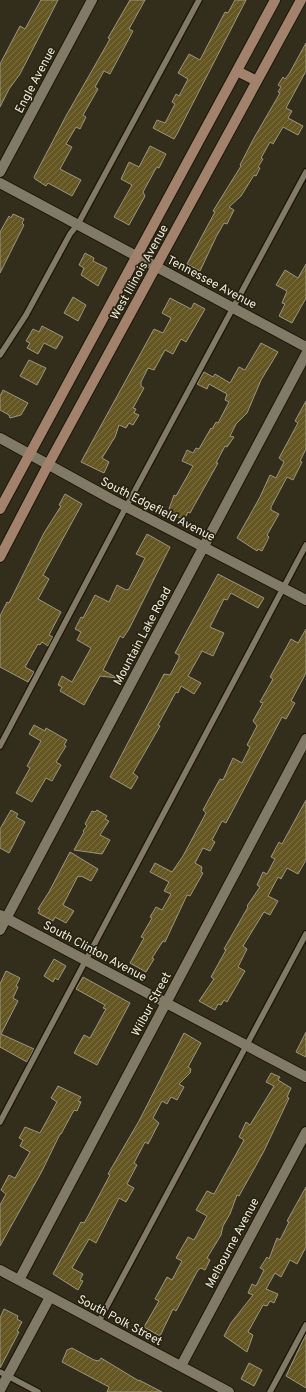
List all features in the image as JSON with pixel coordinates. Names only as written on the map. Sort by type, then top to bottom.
[{"type":"main road","name":"West Illinois Avenue","points":[[0,509],[275,0]]},
{"type":"main road","name":"West Illinois Avenue","points":[[0,557],[48,465],[301,0]]},
{"type":"main road","points":[[237,71],[257,81]]},
{"type":"street","name":"Engle Avenue","points":[[0,172],[92,0]]},
{"type":"street","name":"Tennessee Avenue","points":[[0,183],[306,347]]},
{"type":"street","name":"Mountain Lake Road","points":[[0,930],[3,917],[204,547],[306,354]]},
{"type":"street","name":"South Edgefield Avenue","points":[[0,438],[126,507],[306,600]]},
{"type":"street","name":"Wilbur Street","points":[[19,1280],[306,739]]},
{"type":"street","name":"South Clinton Avenue","points":[[3,917],[306,1077]]},
{"type":"street","name":"Melbourne Avenue","points":[[181,1366],[306,1132]]},
{"type":"street","name":"South Polk Street","points":[[0,1270],[229,1392]]},
{"type":"street","points":[[0,1390],[4,1374],[50,1297]]},
{"type":"lane","points":[[0,355],[26,315],[70,234],[78,224],[199,0]]},
{"type":"lane","points":[[0,746],[126,507],[306,172]]},
{"type":"lane","points":[[0,1122],[306,545]]},
{"type":"lane","points":[[98,1323],[306,934]]},
{"type":"lane","points":[[270,1392],[306,1325]]},
{"type":"lane","points":[[4,1374],[38,1392]]},
{"type":"building","points":[[41,0],[58,0],[20,74],[9,89],[0,107],[0,64],[20,26],[25,29]]},
{"type":"building","points":[[130,0],[145,0],[129,29],[133,31],[110,74],[104,71],[95,87],[98,89],[83,115],[86,117],[80,129],[76,127],[66,144],[72,147],[60,169],[81,180],[72,196],[48,183],[46,186],[34,177],[66,116],[110,39],[108,38]]},
{"type":"building","points":[[235,0],[246,0],[174,139],[153,128],[157,120],[165,123],[175,104],[172,102],[176,94],[179,96],[188,79],[178,73],[189,54],[200,60],[225,12],[228,13]]},
{"type":"building","points":[[306,43],[306,71],[286,108],[292,111],[288,118],[303,126],[298,135],[283,127],[273,144],[270,142],[261,158],[263,159],[258,167],[260,168],[256,176],[254,175],[241,196],[229,207],[234,210],[227,224],[224,223],[216,237],[200,271],[187,264],[215,212],[213,211],[241,166],[240,165],[254,138],[280,93],[278,92],[281,87],[278,85],[283,77],[285,79],[289,74]]},
{"type":"building","points":[[150,146],[166,154],[159,168],[157,167],[155,170],[143,192],[145,196],[129,225],[114,217],[132,185],[121,179],[129,162],[139,167]]},
{"type":"building","points":[[13,214],[24,219],[22,223],[24,225],[0,273],[0,232],[9,216],[11,218]]},
{"type":"building","points":[[85,253],[94,258],[93,261],[107,268],[98,286],[81,275],[84,268],[79,265]]},
{"type":"building","points":[[306,264],[306,298],[292,323],[279,316],[285,304],[282,303],[287,291],[276,285],[285,270],[298,278]]},
{"type":"building","points":[[73,297],[86,305],[78,321],[64,313]]},
{"type":"building","points":[[170,298],[191,309],[194,303],[205,309],[186,342],[181,339],[173,354],[165,350],[154,370],[148,368],[141,382],[141,386],[144,388],[133,408],[136,409],[134,413],[139,415],[133,425],[129,423],[126,428],[119,425],[115,437],[102,458],[109,462],[104,473],[81,462],[154,329],[163,333],[171,318],[162,313]]},
{"type":"building","points":[[42,326],[63,337],[56,349],[44,343],[38,354],[27,348],[30,343],[26,341],[33,329],[39,332]]},
{"type":"building","points":[[261,343],[278,352],[261,380],[247,413],[236,424],[230,436],[234,437],[227,447],[225,446],[216,463],[218,463],[190,513],[188,512],[184,520],[171,513],[172,511],[169,509],[174,495],[176,496],[193,466],[182,461],[187,450],[193,453],[196,448],[199,449],[211,428],[212,429],[216,422],[218,423],[229,402],[225,400],[227,394],[209,384],[207,389],[197,384],[204,372],[213,377],[215,374],[230,383],[239,367],[245,370]]},
{"type":"building","points":[[29,360],[46,368],[37,385],[20,376]]},
{"type":"building","points":[[3,390],[28,403],[21,415],[10,418],[9,415],[0,410],[0,396]]},
{"type":"building","points":[[306,401],[306,449],[300,461],[302,462],[293,480],[287,477],[271,507],[271,510],[279,514],[267,535],[269,537],[262,551],[258,549],[257,551],[237,538],[260,497],[270,475],[276,478],[284,462],[279,458],[298,423],[295,421]]},
{"type":"building","points":[[65,494],[82,504],[43,575],[49,579],[38,599],[61,612],[49,635],[53,637],[48,646],[42,642],[40,645],[38,644],[25,667],[34,672],[28,682],[0,667],[0,616],[7,602],[9,603],[44,533],[61,506],[59,505]]},
{"type":"building","points":[[147,534],[170,547],[129,629],[123,638],[120,636],[103,670],[117,678],[100,676],[84,705],[60,691],[62,687],[58,685],[62,676],[72,682],[91,648],[77,640],[81,632],[75,629],[81,617],[83,618],[95,595],[109,602],[117,585],[126,590],[129,589],[145,558],[136,554]]},
{"type":"building","points":[[218,574],[264,598],[258,608],[231,593],[227,600],[224,599],[210,627],[224,633],[213,656],[202,651],[188,676],[201,683],[194,694],[181,686],[178,693],[176,692],[158,725],[160,726],[133,773],[138,777],[131,789],[110,777],[164,674],[170,675],[179,658],[179,655],[175,653]]},
{"type":"building","points":[[306,629],[306,673],[291,701],[295,703],[286,719],[282,717],[226,823],[222,821],[212,840],[215,842],[210,851],[203,848],[195,863],[202,867],[201,872],[203,873],[190,896],[187,895],[165,942],[163,941],[152,958],[154,959],[146,972],[130,963],[144,938],[141,937],[152,918],[150,917],[156,907],[162,910],[171,894],[164,891],[169,882],[150,872],[155,863],[172,872],[183,856],[206,813],[203,810],[220,779],[223,780],[233,758],[242,763],[250,747],[247,745],[257,726],[253,721],[263,703],[260,702],[273,679],[270,677],[291,639],[298,643]]},
{"type":"building","points":[[34,725],[45,731],[46,728],[67,740],[64,745],[66,746],[56,762],[61,765],[52,781],[46,778],[32,802],[16,793],[30,768],[27,766],[41,741],[29,734]]},
{"type":"building","points":[[306,800],[306,860],[298,874],[287,868],[281,879],[278,877],[268,896],[278,901],[270,915],[264,912],[243,946],[247,949],[238,967],[245,971],[227,1002],[224,1000],[221,1005],[218,1004],[215,1010],[199,1001],[214,979],[211,977],[226,950],[224,949],[248,907],[247,906],[260,887],[257,885],[263,872],[267,874],[275,859],[271,857],[279,842],[282,844]]},
{"type":"building","points":[[11,810],[18,814],[16,817],[25,822],[9,853],[0,848],[0,829]]},
{"type":"building","points":[[97,810],[107,816],[105,819],[109,821],[100,835],[110,840],[102,854],[74,850],[87,826],[85,824],[92,811],[95,812]]},
{"type":"building","points":[[70,852],[98,869],[91,881],[78,876],[63,905],[74,911],[66,923],[55,917],[53,921],[38,913],[40,910],[38,909],[49,892]]},
{"type":"building","points":[[54,959],[66,966],[58,980],[55,978],[53,982],[44,976]]},
{"type":"building","points":[[6,971],[20,978],[13,998],[18,1001],[1,1034],[34,1049],[27,1062],[0,1047],[0,984]]},
{"type":"building","points":[[83,977],[130,1003],[97,1065],[74,1053],[84,1035],[90,1038],[106,1009],[103,1008],[105,1005],[76,989]]},
{"type":"building","points":[[306,1032],[306,1057],[296,1052]]},
{"type":"building","points":[[184,1033],[201,1043],[188,1067],[191,1069],[190,1073],[179,1084],[184,1087],[177,1100],[171,1097],[167,1104],[162,1101],[153,1118],[159,1123],[148,1144],[145,1142],[134,1163],[137,1165],[127,1184],[134,1188],[126,1202],[119,1198],[96,1243],[89,1239],[72,1268],[83,1274],[80,1280],[83,1281],[78,1290],[53,1274],[81,1222],[84,1223],[87,1218],[110,1175],[108,1174],[139,1121]]},
{"type":"building","points":[[271,1073],[280,1077],[278,1080],[291,1088],[287,1097],[289,1098],[264,1151],[239,1196],[237,1195],[230,1214],[223,1226],[221,1235],[207,1258],[210,1260],[205,1270],[201,1268],[198,1270],[176,1311],[173,1309],[160,1336],[144,1327],[159,1301],[155,1299],[167,1277],[172,1280],[182,1261],[176,1258],[188,1237],[194,1240],[207,1216],[196,1210],[207,1191],[214,1194],[244,1140],[239,1137],[246,1122],[250,1125],[274,1086],[266,1082]]},
{"type":"building","points":[[58,1086],[81,1097],[78,1101],[81,1102],[77,1111],[74,1110],[60,1134],[42,1171],[0,1246],[0,1205],[6,1194],[1,1190],[9,1175],[15,1178],[30,1152],[20,1146],[23,1140],[19,1138],[25,1127],[40,1133],[57,1102],[51,1098]]},
{"type":"building","points":[[306,1187],[306,1247],[297,1264],[290,1260],[281,1277],[275,1273],[266,1289],[278,1294],[274,1303],[270,1301],[267,1306],[263,1305],[248,1332],[253,1335],[247,1352],[224,1336],[231,1323],[253,1295],[248,1293],[252,1284],[256,1286],[264,1270],[260,1268],[267,1257],[269,1259],[277,1238],[280,1240],[289,1222],[287,1221]]},
{"type":"building","points":[[4,1309],[18,1316],[17,1319],[22,1322],[17,1331],[19,1332],[0,1368],[0,1318]]},
{"type":"building","points":[[306,1334],[306,1388],[286,1376]]},
{"type":"building","points":[[72,1348],[94,1360],[99,1361],[101,1358],[139,1381],[162,1392],[107,1392],[109,1387],[62,1362],[67,1350]]},
{"type":"building","points":[[249,1363],[262,1370],[254,1386],[241,1379]]}]
